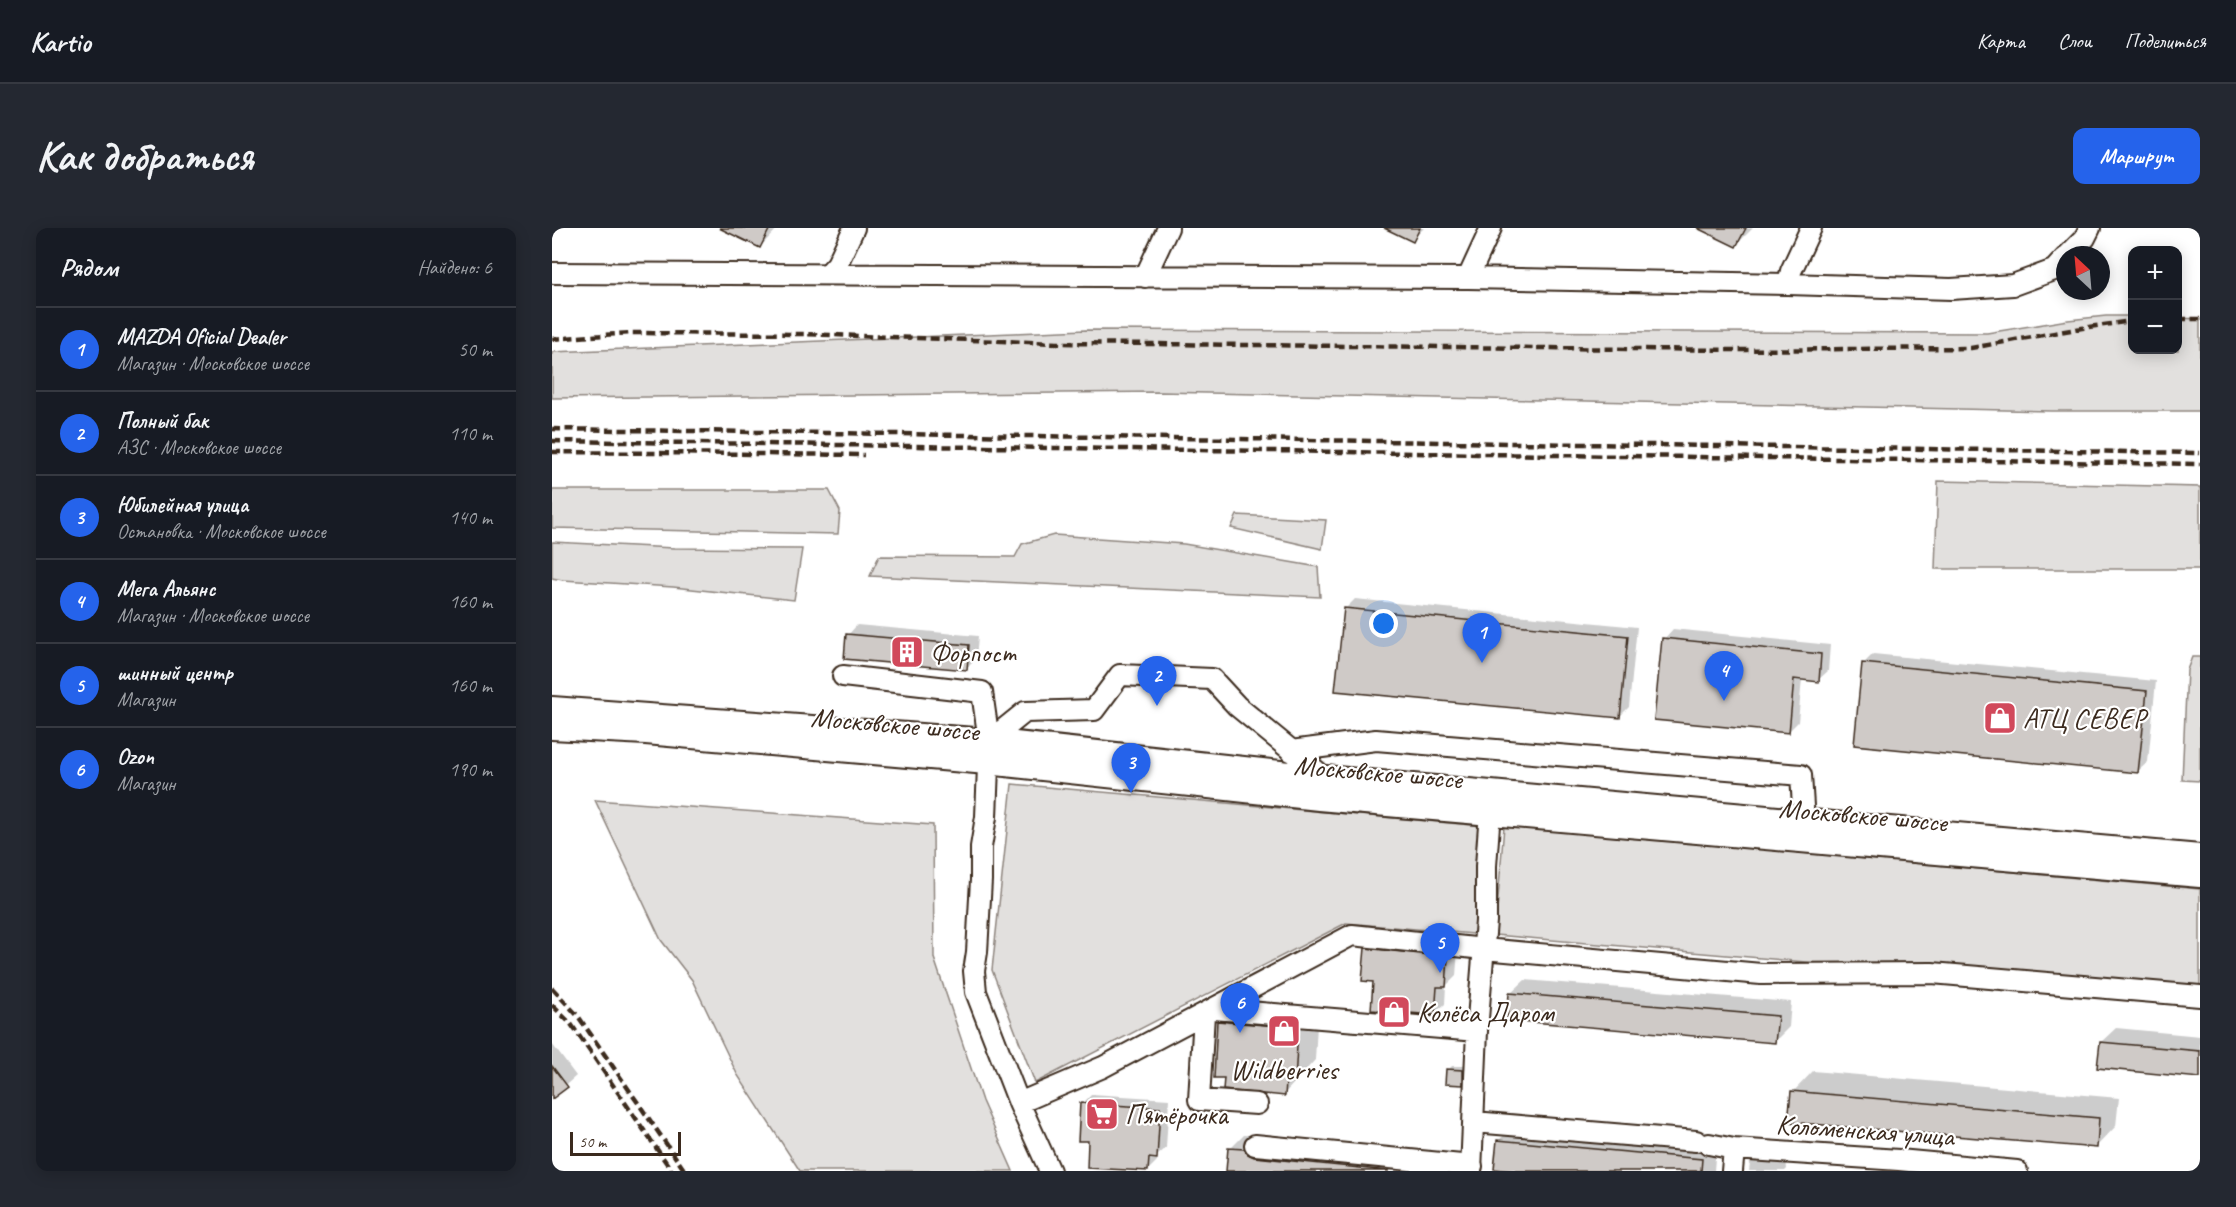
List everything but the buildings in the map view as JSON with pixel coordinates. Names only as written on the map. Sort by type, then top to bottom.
[{"type":"main road","name":"Московское шоссе","points":[[552,710],[988,752],[1319,798],[2200,875]]},
{"type":"main road","name":"Московское шоссе","points":[[552,727],[988,752],[1325,778],[2200,857]]},
{"type":"street","points":[[828,274],[837,264],[854,228]]},
{"type":"street","points":[[1145,277],[1168,228]]},
{"type":"street","points":[[1468,278],[1491,228]]},
{"type":"street","points":[[1788,284],[1791,271],[1811,228]]},
{"type":"street","points":[[2077,246],[2085,238],[2090,228]]},
{"type":"street","points":[[552,273],[1080,274],[1145,277],[1468,278],[1951,289],[2013,285],[2056,268]]},
{"type":"street","points":[[988,752],[1025,712],[1094,710],[1120,675],[1212,680],[1237,706],[1325,778]]},
{"type":"street","points":[[843,676],[982,692],[988,752],[986,817],[981,847],[977,952],[974,971],[976,992],[1019,1103],[1050,1171]]},
{"type":"street","points":[[1291,751],[1376,740],[1801,775],[1804,822]]},
{"type":"street","points":[[1255,1145],[1472,1168],[1477,1031],[1484,949],[1490,812]]},
{"type":"street","points":[[1019,1103],[1103,1067],[1353,935],[1761,974],[1932,973],[2200,996]]},
{"type":"street","points":[[1209,1011],[1477,1031]]},
{"type":"street","points":[[1209,1011],[1199,1100],[1257,1104]]},
{"type":"street","name":"Коломенская улица","points":[[1474,1122],[1702,1143],[1734,1149],[1899,1160],[2017,1171]]},
{"type":"street","points":[[1732,1171],[1734,1149]]},
{"type":"shaded area","points":[[2128,316],[2128,354],[2182,354],[2182,318],[2200,319],[2200,411],[2052,411],[1160,392],[552,398],[552,352],[1086,330],[1987,333],[2068,320]]},
{"type":"shaded area","points":[[1938,481],[2200,487],[2200,569],[1935,569]]},
{"type":"shaded area","points":[[552,490],[829,490],[840,511],[838,534],[552,528]]},
{"type":"shaded area","points":[[1237,515],[1326,520],[1322,549],[1231,528]]},
{"type":"shaded area","points":[[1054,535],[1184,544],[1318,567],[1320,597],[870,576],[879,556],[1015,557],[1022,544]]},
{"type":"shaded area","points":[[552,542],[674,548],[802,549],[794,600],[673,587],[552,578]]},
{"type":"shaded area","points":[[2192,657],[2200,657],[2200,781],[2182,780],[2187,670]]},
{"type":"shaded area","points":[[1012,784],[1483,826],[1474,934],[1346,923],[1035,1083],[992,970]]},
{"type":"shaded area","points":[[595,800],[933,825],[934,958],[982,1101],[1013,1171],[800,1171],[737,1074],[692,980],[661,940]]},
{"type":"shaded area","points":[[1504,826],[2200,889],[2200,996],[1495,935]]},
{"type":"railway","points":[[2182,319],[2200,319]]},
{"type":"railway","points":[[552,339],[630,333],[804,334],[1057,343],[1735,350],[1971,348],[2128,322]]},
{"type":"railway","points":[[552,429],[2200,453]]},
{"type":"railway","points":[[552,441],[2200,464]]},
{"type":"railway","points":[[552,452],[864,455]]},
{"type":"railway","points":[[552,988],[578,1016],[685,1171]]},
{"type":"railway","points":[[552,1005],[571,1024],[672,1171]]},
{"type":"place","name":"Форпост","points":[[907,652]]},
{"type":"place","name":"MAZDA Oficial Dealer","points":[[1482,663]]},
{"type":"place","name":"Мега Альянс","points":[[1724,701]]},
{"type":"place","name":"Полный бак","points":[[1157,706]]},
{"type":"place","name":"АТЦ СЕВЕР","points":[[2000,718]]},
{"type":"place","name":"Юбилейная улица","points":[[1131,793]]},
{"type":"place","name":"шинный центр","points":[[1440,973]]},
{"type":"place","name":"Колёса Даром","points":[[1394,1012]]},
{"type":"place","name":"Wildberries","points":[[1284,1031]]},
{"type":"place","name":"Ozon","points":[[1240,1033]]},
{"type":"place","name":"Пятёрочка","points":[[1102,1114]]}]
